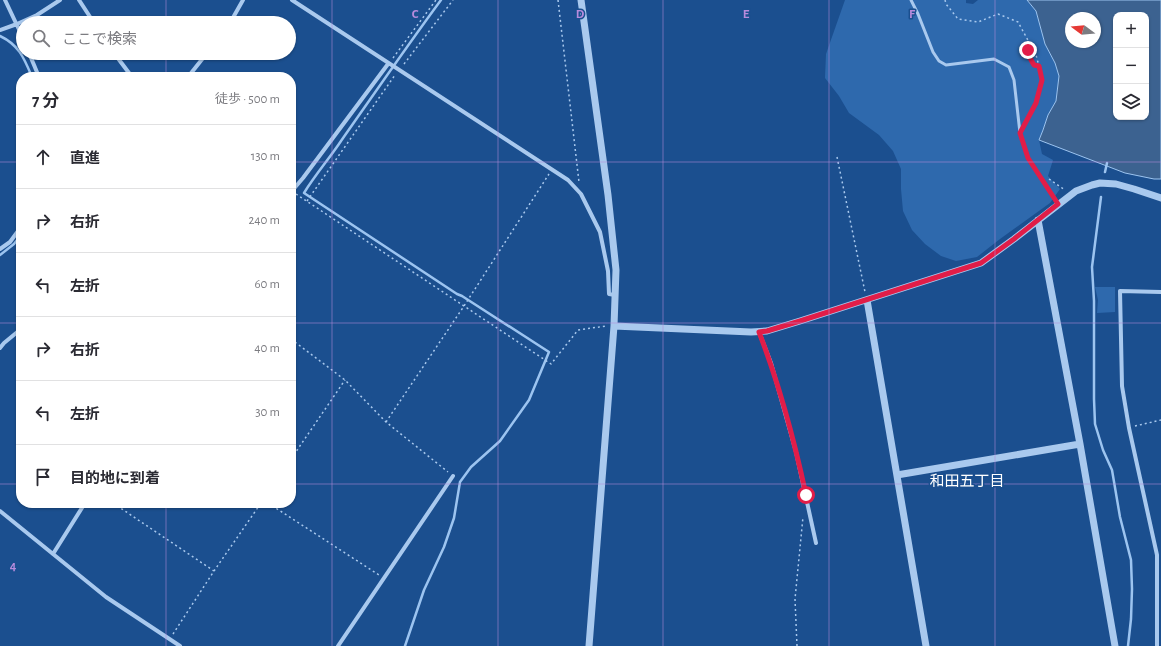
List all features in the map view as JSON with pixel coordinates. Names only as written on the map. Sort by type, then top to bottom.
[{"type":"street","points":[[5,0],[16,22]]},
{"type":"street","points":[[35,16],[60,0]]},
{"type":"street","points":[[79,0],[89,16]]},
{"type":"street","points":[[234,16],[243,0]]},
{"type":"street","points":[[292,0],[568,180],[580,194],[600,232],[608,271],[609,294],[614,295]]},
{"type":"street","points":[[581,0],[608,195],[616,270],[614,326],[590,646]]},
{"type":"street","points":[[0,30],[16,24]]},
{"type":"street","points":[[32,60],[37,72]]},
{"type":"street","points":[[119,60],[128,72]]},
{"type":"street","points":[[192,72],[201,60]]},
{"type":"street","points":[[296,186],[388,64]]},
{"type":"street","points":[[614,326],[759,332],[767,331],[981,263],[1076,191],[1092,184],[1116,184],[1161,198]]},
{"type":"street","points":[[1038,220],[1080,444],[1115,646]]},
{"type":"street","points":[[0,249],[10,242],[16,234]]},
{"type":"street","points":[[1157,646],[1157,555],[1129,428],[1122,386],[1120,291],[1161,292]]},
{"type":"street","points":[[867,300],[926,646]]},
{"type":"street","points":[[759,332],[771,363],[796,452],[816,543]]},
{"type":"street","points":[[0,348],[16,333]]},
{"type":"street","points":[[897,475],[1080,444]]},
{"type":"street","points":[[338,646],[453,476]]},
{"type":"street","points":[[53,554],[82,508]]},
{"type":"street","points":[[0,510],[106,597],[180,646]]},
{"type":"street","points":[[1155,546],[1161,546]]},
{"type":"lane","points":[[911,0],[933,52],[939,61],[946,65],[994,59],[1009,67],[1014,80],[1020,133],[1028,158],[1058,204]]},
{"type":"path","points":[[388,64],[436,0]]},
{"type":"path","points":[[307,201],[399,70],[453,0]]},
{"type":"path","points":[[558,0],[580,194]]},
{"type":"path","points":[[945,0],[946,4],[958,19],[978,22],[998,14],[1018,22],[1036,55],[1042,80],[1036,103],[1020,133]]},
{"type":"path","points":[[1031,46],[1028,50],[1028,55],[1034,65],[1039,66]]},
{"type":"path","points":[[837,157],[867,300]]},
{"type":"path","points":[[386,422],[464,306],[552,169]]},
{"type":"path","points":[[1041,178],[1050,179],[1071,195]]},
{"type":"path","points":[[296,195],[551,364],[578,330],[614,326]]},
{"type":"path","points":[[296,343],[345,380],[386,422],[453,476]]},
{"type":"path","points":[[296,453],[345,380]]},
{"type":"path","points":[[1129,428],[1161,420]]},
{"type":"path","points":[[120,508],[214,571]]},
{"type":"path","points":[[169,639],[258,508]]},
{"type":"path","points":[[276,508],[384,578]]},
{"type":"path","points":[[797,646],[795,599],[804,510]]},
{"type":"shaded area","points":[[845,0],[966,0],[966,3],[973,4],[978,0],[1027,0],[1036,11],[1045,44],[1055,63],[1059,76],[1056,101],[1048,115],[1039,140],[1042,154],[1053,160],[1048,176],[1060,189],[1050,203],[977,257],[956,261],[941,256],[925,244],[912,230],[903,211],[901,169],[893,151],[879,135],[849,113],[839,96],[825,78],[826,54]]},
{"type":"shaded area","points":[[1027,0],[1161,0],[1161,179],[1125,173],[1039,140],[1048,115],[1056,101],[1059,76],[1055,63],[1045,44],[1036,11]]},
{"type":"shaded area","points":[[1095,287],[1115,287],[1115,312],[1097,313],[1098,300]]},
{"type":"waterway","points":[[405,646],[424,590],[444,547],[454,518],[460,482],[471,467],[500,441],[529,400],[549,352],[457,294],[304,193],[441,0]]},
{"type":"waterway","points":[[0,36],[16,48]]},
{"type":"waterway","points":[[24,60],[30,72]]},
{"type":"waterway","points":[[1105,172],[1107,163]]},
{"type":"waterway","points":[[1101,197],[1092,267],[1094,301],[1095,424],[1103,450],[1112,470],[1120,517],[1131,560],[1131,619],[1128,646]]},
{"type":"waterway","points":[[0,255],[16,241]]},
{"type":"district","name":"和田五丁目","points":[[967,481]]},
{"type":"route","points":[[806,495],[796,452],[771,363],[759,332],[800,321],[981,263],[1058,204],[1028,158],[1020,133],[1036,103],[1042,80],[1039,66],[1034,65],[1031,61],[1028,55],[1028,50]]}]
